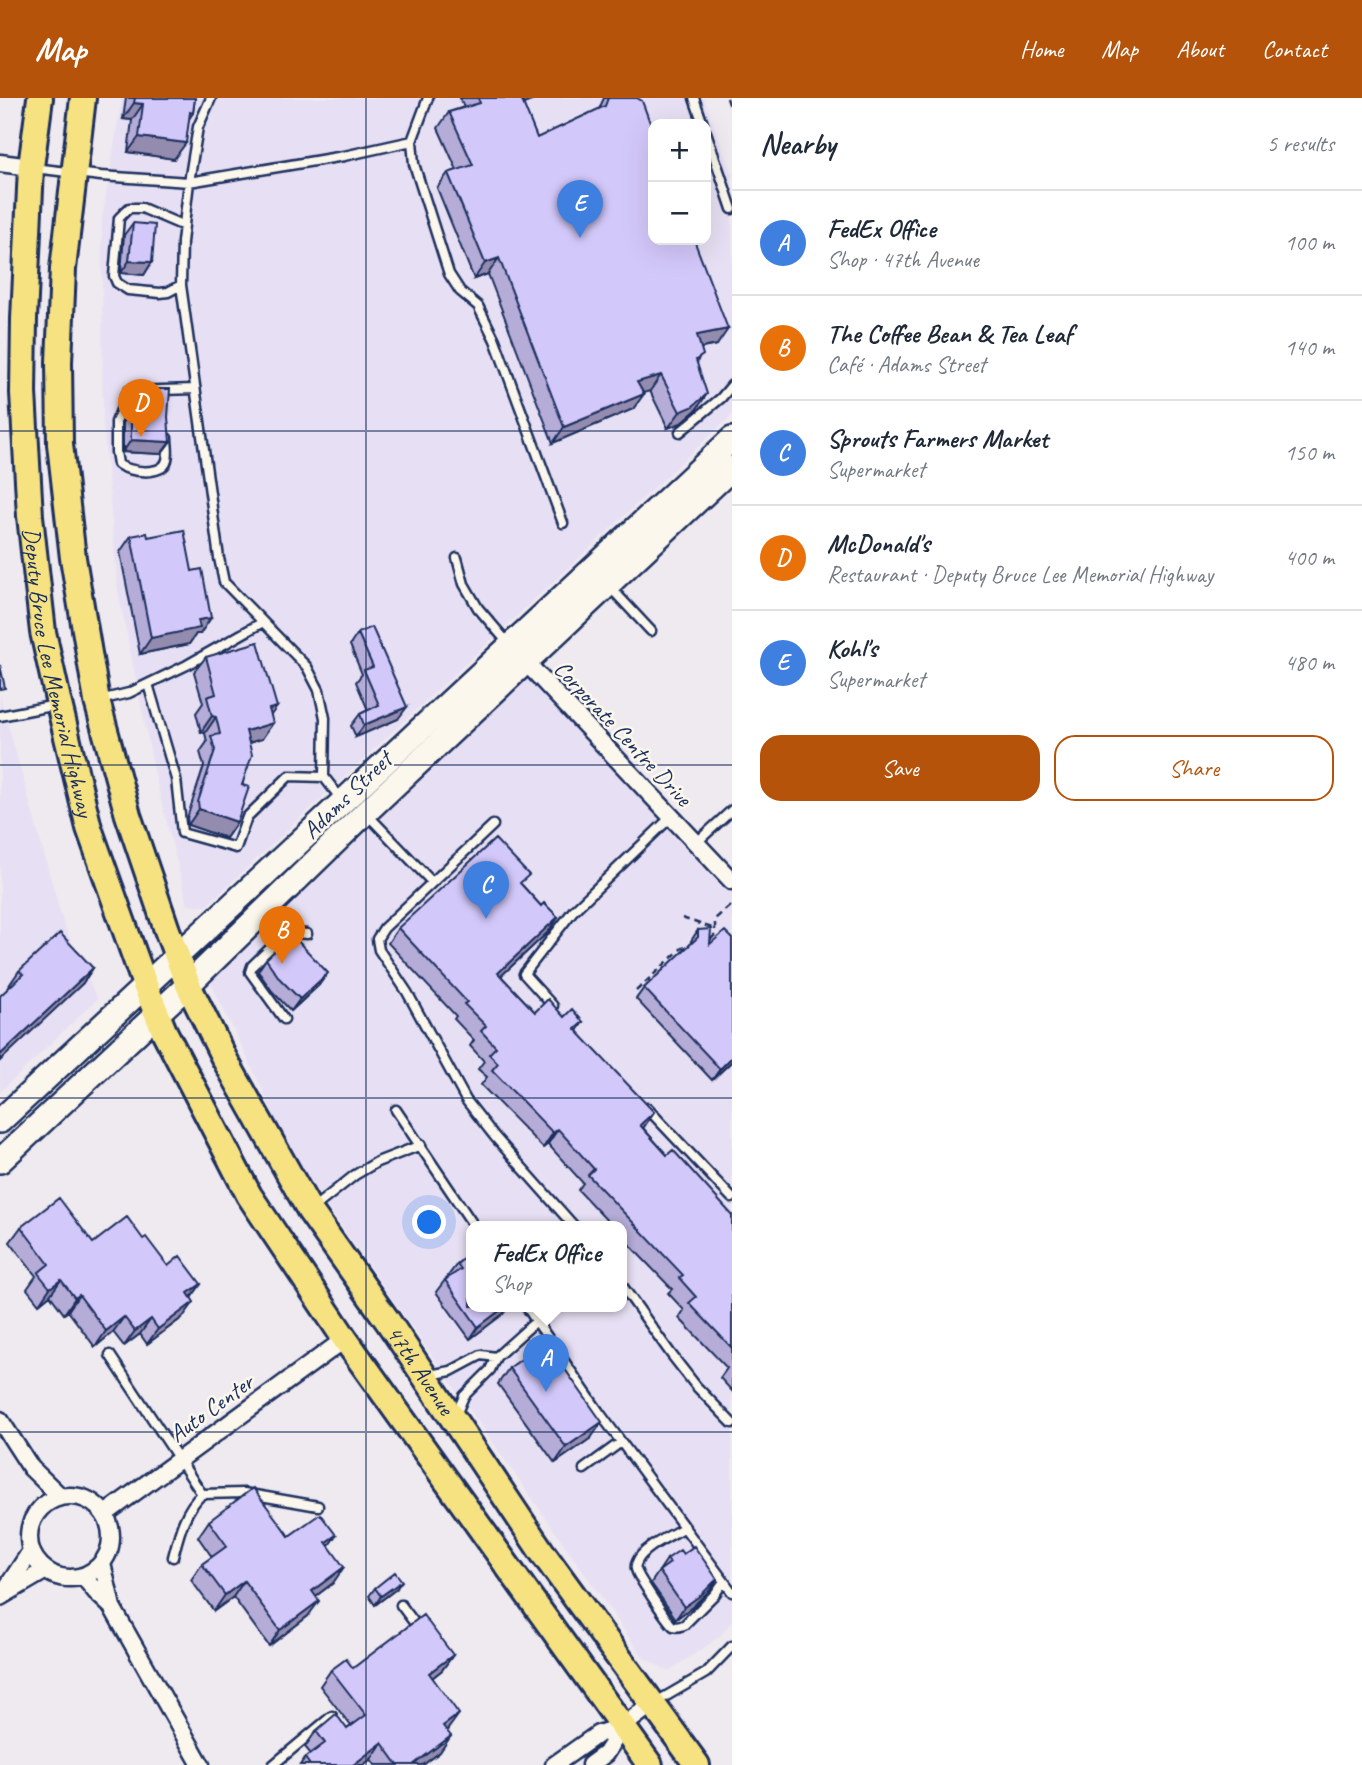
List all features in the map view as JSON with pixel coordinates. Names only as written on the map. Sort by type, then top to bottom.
[{"type":"main road","name":"Deputy Bruce Lee Memorial Highway","points":[[40,98],[31,167],[23,393],[31,529],[43,632],[89,828],[145,985]]},
{"type":"main road","name":"Deputy Bruce Lee Memorial Highway","points":[[83,98],[62,269],[60,444],[73,558],[97,701],[128,816],[177,956]]},
{"type":"main road","name":"47th Avenue","points":[[177,956],[188,985],[224,1058],[310,1211],[541,1552],[697,1765]]},
{"type":"main road","name":"47th Avenue","points":[[145,985],[157,1014],[249,1195],[345,1339],[650,1765]]},
{"type":"street","points":[[0,163],[31,167]]},
{"type":"street","name":"Adams Street","points":[[0,1161],[188,985],[365,813],[518,654],[732,439]]},
{"type":"street","name":"Adams Street","points":[[0,1121],[343,801],[518,654],[608,585],[732,468]]},
{"type":"street","name":"Corporate Centre Drive","points":[[518,654],[732,881]]},
{"type":"street","name":"Auto Center","points":[[104,1514],[345,1339]]},
{"type":"street","points":[[0,1420],[31,1468],[44,1504]]},
{"type":"street","points":[[31,1468],[60,1496]]},
{"type":"street","points":[[73,1495],[85,1498],[104,1514],[110,1526],[111,1539],[102,1563],[93,1571],[83,1576],[64,1578],[46,1570],[37,1562],[28,1538],[35,1513],[44,1504],[60,1496],[73,1495]]},
{"type":"street","points":[[1,1596],[31,1551]]},
{"type":"street","points":[[102,1563],[112,1607],[201,1765]]},
{"type":"street","points":[[1,1596],[46,1570]]},
{"type":"street","points":[[83,1576],[112,1607]]},
{"type":"street","points":[[554,1765],[598,1734],[623,1726],[652,1704]]},
{"type":"street","points":[[590,1765],[605,1754],[623,1726]]},
{"type":"lane","points":[[211,98],[198,127],[189,182],[181,285],[224,582],[307,667],[319,690],[325,718],[324,777],[343,801]]},
{"type":"lane","points":[[428,98],[412,141],[414,164],[449,274],[460,291],[478,306],[495,340],[563,523]]},
{"type":"lane","points":[[694,98],[701,119]]},
{"type":"lane","points":[[31,167],[101,176],[189,182],[344,156],[412,141]]},
{"type":"lane","points":[[711,147],[732,209]]},
{"type":"lane","points":[[181,285],[160,293],[128,290],[117,283],[114,276],[119,218],[128,208],[142,208],[184,226]]},
{"type":"lane","points":[[680,432],[721,398],[732,385]]},
{"type":"lane","points":[[166,429],[168,460],[163,468],[158,471],[125,470],[118,464],[116,422],[129,391],[169,393],[195,389]]},
{"type":"lane","points":[[457,558],[464,584],[478,608],[518,654]]},
{"type":"lane","points":[[608,585],[651,631]]},
{"type":"lane","points":[[97,701],[129,694],[263,622]]},
{"type":"lane","points":[[148,684],[176,779],[182,833],[236,848],[247,817],[289,776],[324,777]]},
{"type":"lane","points":[[0,716],[59,704]]},
{"type":"lane","points":[[696,843],[732,810]]},
{"type":"lane","points":[[365,813],[432,882]]},
{"type":"lane","points":[[560,1014],[524,974],[573,911],[671,817]]},
{"type":"lane","points":[[493,825],[379,933],[379,950],[407,992],[474,1111],[570,1221]]},
{"type":"lane","points":[[284,1019],[250,972],[282,937],[295,933],[307,934]]},
{"type":"lane","points":[[643,1103],[732,1198]]},
{"type":"lane","points":[[397,1110],[470,1221]]},
{"type":"lane","points":[[310,1211],[355,1175],[377,1162],[421,1145]]},
{"type":"lane","points":[[627,1292],[696,1387],[732,1423]]},
{"type":"lane","points":[[530,1312],[621,1442],[732,1592]]},
{"type":"lane","points":[[454,1422],[464,1396],[489,1370],[496,1356],[547,1312]]},
{"type":"lane","points":[[110,1355],[202,1494]]},
{"type":"lane","points":[[424,1376],[452,1371],[481,1355],[496,1356]]},
{"type":"lane","points":[[584,1469],[621,1442]]},
{"type":"lane","points":[[173,1557],[185,1517],[202,1494],[244,1493],[318,1506]]},
{"type":"lane","points":[[685,1527],[644,1551],[635,1568],[665,1618],[673,1626],[684,1625],[715,1594],[724,1580]]},
{"type":"lane","points":[[401,1605],[422,1633]]},
{"type":"lane","points":[[652,1704],[706,1673],[732,1646]]},
{"type":"lane","points":[[273,1765],[332,1716]]},
{"type":"path","points":[[727,98],[732,113]]},
{"type":"path","points":[[703,946],[715,934],[715,919],[732,904]]},
{"type":"path","points":[[682,918],[715,929]]},
{"type":"path","points":[[636,991],[682,948],[690,947]]},
{"type":"shaded area","points":[[122,98],[704,98],[732,175],[732,415],[206,906],[188,905],[157,784],[118,590],[103,421],[102,220]]},
{"type":"shaded area","points":[[533,669],[732,893],[732,1621],[719,1637],[669,1671],[644,1658],[293,1157],[211,983],[224,962],[353,841],[455,740]]},
{"type":"shaded area","points":[[0,696],[63,923],[97,999],[0,1092]]},
{"type":"building","points":[[135,98],[195,98],[193,113],[190,112],[186,143],[139,137],[143,104],[134,103]]},
{"type":"building","points":[[478,98],[521,98],[537,138],[605,106],[608,98],[637,98],[642,101],[649,119],[648,245],[696,245],[728,329],[697,335],[703,355],[696,360],[707,394],[692,407],[680,412],[661,375],[637,382],[644,394],[564,427],[499,258],[485,263],[448,173],[473,165],[449,112],[480,103]]},
{"type":"building","points":[[133,223],[155,225],[152,262],[129,261]]},
{"type":"building","points":[[141,389],[170,389],[170,442],[131,440],[131,411]]},
{"type":"building","points":[[184,530],[192,571],[202,569],[211,618],[198,620],[200,628],[151,638],[131,536],[147,533],[148,537]]},
{"type":"building","points":[[372,627],[407,707],[364,725],[360,714],[379,705],[364,670],[373,667],[358,633]]},
{"type":"building","points":[[258,642],[277,707],[269,709],[273,723],[246,731],[252,755],[242,785],[249,787],[237,822],[199,809],[198,802],[215,750],[211,736],[220,734],[207,697],[216,694],[206,657]]},
{"type":"building","points":[[0,665],[5,688],[0,689]]},
{"type":"building","points":[[495,839],[529,875],[520,883],[541,906],[544,903],[558,917],[498,973],[535,1012],[548,999],[564,1017],[572,1009],[583,1022],[575,1029],[654,1112],[640,1125],[667,1155],[673,1150],[732,1215],[732,1348],[689,1303],[696,1297],[679,1278],[683,1275],[588,1175],[594,1169],[558,1129],[553,1133],[492,1070],[498,1063],[489,1054],[496,1047],[481,1031],[486,1026],[398,928]]},
{"type":"building","points":[[711,929],[710,944],[725,931],[732,938],[732,1057],[720,1069],[644,988],[698,937],[698,930]]},
{"type":"building","points":[[60,933],[93,968],[0,1055],[0,996],[23,974],[19,971]]},
{"type":"building","points":[[292,935],[328,973],[300,999],[280,979],[266,959]]},
{"type":"building","points":[[59,1198],[93,1243],[127,1217],[168,1266],[180,1256],[201,1284],[188,1293],[194,1302],[158,1329],[151,1319],[135,1331],[124,1317],[106,1331],[79,1295],[75,1298],[61,1280],[50,1288],[38,1273],[49,1264],[21,1227]]},
{"type":"building","points":[[466,1257],[466,1310],[445,1280],[461,1269],[457,1264]]},
{"type":"building","points":[[467,1312],[498,1312],[478,1327]]},
{"type":"building","points":[[542,1345],[546,1351],[550,1348],[602,1422],[566,1447],[509,1368]]},
{"type":"building","points":[[253,1488],[289,1536],[320,1514],[336,1535],[326,1542],[344,1567],[312,1591],[319,1601],[280,1630],[244,1581],[225,1595],[202,1564],[227,1546],[209,1521]]},
{"type":"building","points":[[694,1546],[717,1579],[684,1607],[659,1571],[670,1563],[667,1559],[680,1550],[683,1554]]},
{"type":"building","points":[[395,1572],[402,1581],[381,1596],[375,1588]]},
{"type":"building","points":[[423,1615],[453,1655],[429,1673],[459,1714],[443,1726],[451,1736],[413,1765],[398,1765],[382,1743],[353,1765],[310,1765],[305,1758],[325,1743],[316,1731],[336,1714],[347,1729],[366,1715],[331,1670],[346,1659],[353,1668]]},
{"type":"place","name":"Kohl's","points":[[580,238]]},
{"type":"place","name":"McDonald's","points":[[141,437]]},
{"type":"place","name":"Sprouts Farmers Market","points":[[486,919]]},
{"type":"place","name":"The Coffee Bean & Tea Leaf","points":[[282,964]]},
{"type":"place","name":"FedEx Office","points":[[546,1392]]}]
